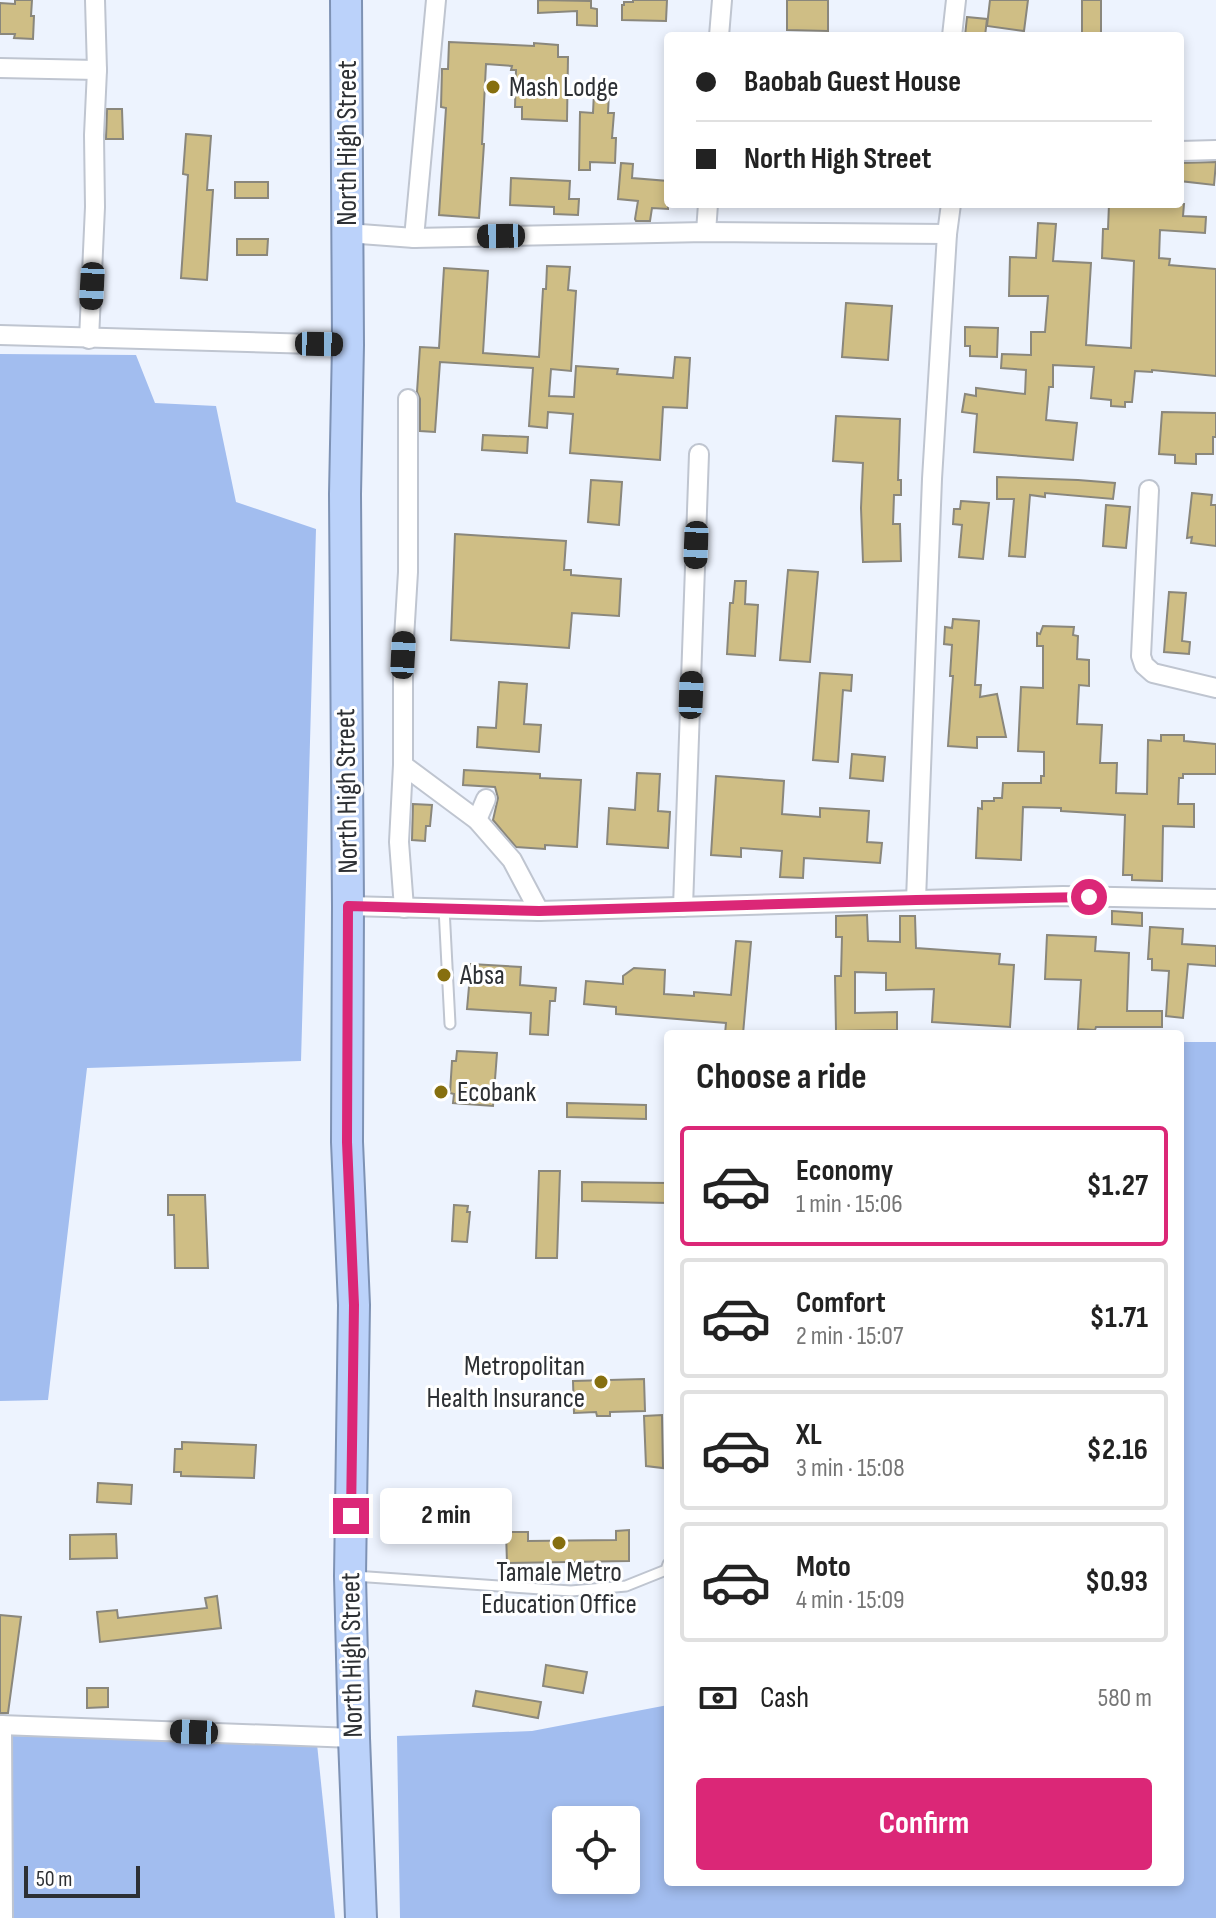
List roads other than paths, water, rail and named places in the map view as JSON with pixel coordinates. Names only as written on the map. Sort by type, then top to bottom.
[{"type":"highway","name":"North High Street","points":[[346,0],[347,1142],[354,1305],[350,1576],[361,1918]]},
{"type":"street","points":[[89,339],[95,207],[95,0]]},
{"type":"street","points":[[414,238],[436,0]]},
{"type":"street","points":[[719,32],[722,0]]},
{"type":"street","points":[[952,32],[956,0]]},
{"type":"street","points":[[0,68],[97,70]]},
{"type":"street","points":[[1184,151],[1216,150]]},
{"type":"street","points":[[706,232],[708,208]]},
{"type":"street","points":[[916,900],[932,479],[950,208]]},
{"type":"street","points":[[347,233],[414,238],[706,232],[947,234]]},
{"type":"street","points":[[0,335],[348,345]]},
{"type":"street","points":[[404,908],[399,842],[408,572],[408,399]]},
{"type":"street","points":[[683,907],[699,454]]},
{"type":"street","points":[[1149,490],[1141,656],[1144,665],[1153,673],[1216,688]]},
{"type":"street","points":[[403,765],[477,820],[512,860],[539,911]]},
{"type":"street","points":[[477,820],[486,799]]},
{"type":"street","points":[[348,906],[539,911],[1063,896],[1216,899]]},
{"type":"street","points":[[3,1918],[1,1725],[354,1738]]},
{"type":"lane","points":[[444,908],[450,1024]]},
{"type":"lane","points":[[350,1576],[571,1591],[626,1586],[664,1571]]},
{"type":"place","name":"Mash Lodge","points":[[493,87]]},
{"type":"place","name":"Absa","points":[[444,975]]},
{"type":"place","name":"Ecobank","points":[[441,1092]]},
{"type":"place","name":"Metropolitan Health Insurance","points":[[601,1382]]},
{"type":"place","name":"Tamale Metro Education Office","points":[[559,1543]]}]
